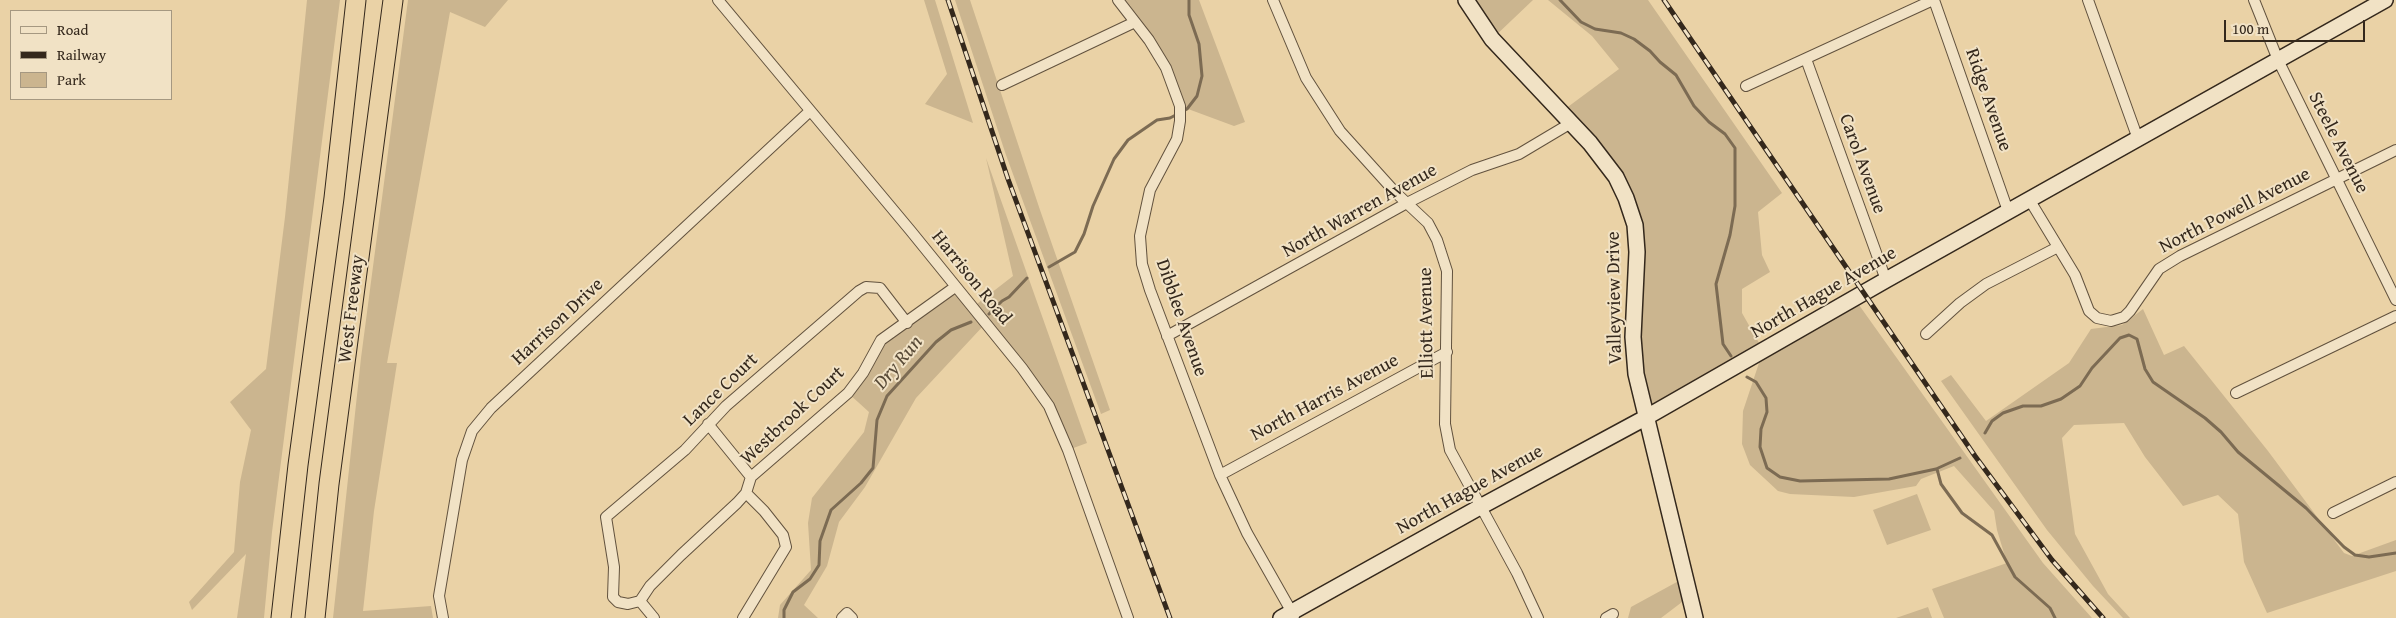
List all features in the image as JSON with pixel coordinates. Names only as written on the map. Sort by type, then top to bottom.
[{"type":"highway","name":"West Freeway","points":[[281,618],[298,465],[347,96],[356,0]]},
{"type":"highway","points":[[347,96],[361,0]]},
{"type":"highway","name":"West Freeway","points":[[317,618],[330,474],[393,0]]},
{"type":"main road","name":"Valleyview Drive","points":[[1466,0],[1492,39],[1590,143],[1616,177],[1633,216],[1638,252],[1634,346],[1636,374],[1645,418],[1696,618]]},
{"type":"main road","name":"North Hague Avenue","points":[[1289,616],[1480,507],[1645,418],[2029,199],[2385,0]]},
{"type":"street","name":"Harrison Road","points":[[718,0],[1022,368],[1049,406],[1077,475],[1128,618]]},
{"type":"street","name":"Dibblee Avenue","points":[[1118,0],[1166,68],[1180,106],[1177,139],[1150,190],[1140,236],[1142,264],[1220,475],[1289,616]]},
{"type":"street","name":"Elliott Avenue","points":[[1273,0],[1306,78],[1323,106],[1356,151],[1428,223],[1437,240],[1447,271],[1447,438],[1455,462],[1517,573],[1538,618]]},
{"type":"street","points":[[1746,86],[1934,0]]},
{"type":"street","name":"Ridge Avenue","points":[[1934,0],[2008,211]]},
{"type":"street","points":[[2088,0],[2138,139]]},
{"type":"street","name":"Steele Avenue","points":[[2254,0],[2278,60],[2396,300]]},
{"type":"street","points":[[1002,85],[1135,22]]},
{"type":"street","name":"Carol Avenue","points":[[1806,59],[1886,280]]},
{"type":"street","name":"Harrison Drive","points":[[443,618],[439,596],[462,460],[472,431],[491,408],[810,112]]},
{"type":"street","name":"North Warren Avenue","points":[[1168,336],[1407,203],[1472,170],[1519,154],[1571,123]]},
{"type":"street","name":"North Powell Avenue","points":[[2058,247],[2075,275],[2089,311],[2097,318],[2107,321],[2119,319],[2130,311],[2159,269],[2180,256],[2396,150]]},
{"type":"street","points":[[1926,334],[1960,303],[1986,284],[2058,247],[2029,199]]},
{"type":"street","name":"Lance Court","points":[[640,601],[628,604],[618,602],[613,596],[614,567],[606,516],[685,450],[708,424],[859,291],[866,287],[880,288],[907,323]]},
{"type":"street","name":"Westbrook Court","points":[[640,601],[650,586],[746,493],[752,477],[848,393],[863,373],[881,340],[955,287]]},
{"type":"street","points":[[2236,393],[2396,316]]},
{"type":"street","name":"North Harris Avenue","points":[[1220,475],[1447,352]]},
{"type":"street","points":[[708,424],[752,477]]},
{"type":"street","points":[[2334,512],[2396,482]]},
{"type":"street","points":[[743,618],[786,547],[779,530],[746,493]]},
{"type":"street","points":[[640,601],[654,618]]},
{"type":"green space","points":[[307,0],[340,0],[272,532],[264,618],[237,618],[246,554],[192,610],[189,602],[234,552],[240,482],[251,430],[230,402],[266,369],[285,217]]},
{"type":"green space","points":[[408,0],[508,0],[485,27],[450,12],[387,363],[397,363],[374,511],[363,611],[431,606],[433,618],[333,618],[361,358]]},
{"type":"green space","points":[[924,0],[935,0],[973,123],[925,104],[947,74]]},
{"type":"green space","points":[[955,0],[970,0],[1040,210],[1110,410],[1101,414],[1006,155]]},
{"type":"green space","points":[[1118,0],[1199,0],[1245,122],[1234,126],[1180,106],[1177,93]]},
{"type":"green space","points":[[1466,0],[1533,0],[1492,39]]},
{"type":"green space","points":[[1548,0],[1648,0],[1782,193],[1758,212],[1762,255],[1770,272],[1742,289],[1742,313],[1763,350],[1854,298],[2043,563],[2092,618],[1944,618],[1932,589],[2007,563],[1997,530],[1994,511],[1954,466],[1921,479],[1916,486],[1854,497],[1790,494],[1778,491],[1750,465],[1742,444],[1743,411],[1763,351],[1645,418],[1630,208],[1561,112],[1619,69],[1592,36]]},
{"type":"green space","points":[[986,158],[1087,443],[1068,450],[1059,428],[985,324],[916,398],[865,487],[839,522],[827,566],[804,605],[818,618],[778,618],[780,605],[811,570],[808,523],[812,498],[864,432],[869,412],[848,393],[877,347],[955,287],[973,307],[1013,276]]},
{"type":"green space","points":[[2143,309],[2164,355],[2184,346],[2268,451],[2344,553],[2352,556],[2396,540],[2396,571],[2267,613],[2244,562],[2238,514],[2218,495],[2183,506],[2145,457],[2124,423],[2074,425],[2062,438],[2075,534],[2108,594],[2130,618],[2123,618],[2093,586],[2047,530],[1941,381],[1951,375],[1986,421],[2069,363],[2091,329],[2122,325]]},
{"type":"green space","points":[[1917,494],[1931,530],[1887,545],[1873,510]]},
{"type":"green space","points":[[1686,577],[1690,596],[1661,618],[1628,618],[1631,607]]},
{"type":"green space","points":[[1928,607],[1932,618],[1896,618]]},
{"type":"waterway","name":"Dry Run","points":[[1049,267],[1075,252],[1114,159],[1128,140],[1157,120],[1170,118],[1187,109],[1197,96],[1202,76],[1199,44],[1189,15],[1189,0]]},
{"type":"waterway","points":[[1560,0],[1581,22],[1595,29],[1621,33],[1634,39],[1650,51],[1676,75],[1694,106],[1709,122],[1725,134],[1735,148],[1735,206],[1730,235],[1716,284],[1723,344],[1731,356]]},
{"type":"waterway","name":"Dry Run","points":[[989,314],[1027,278]]},
{"type":"waterway","name":"Dry Run","points":[[784,618],[784,610],[793,592],[810,579],[819,565],[820,541],[831,510],[861,483],[873,468],[877,420],[887,396],[936,342],[951,330],[971,322]]},
{"type":"waterway","points":[[1985,433],[1992,421],[2003,413],[2023,406],[2041,406],[2061,399],[2080,386],[2092,368],[2120,338],[2129,335],[2137,339],[2145,369],[2153,382],[2205,418],[2221,432],[2238,452],[2306,508],[2344,547],[2355,555],[2369,557],[2396,553]]},
{"type":"waterway","points":[[1747,377],[1756,382],[1766,398],[1767,412],[1761,429],[1760,447],[1767,468],[1780,477],[1800,481],[1889,479],[1936,469],[1960,458]]},
{"type":"waterway","points":[[1937,469],[1941,484],[1962,513],[1992,535],[2015,577],[2050,608],[2055,618]]},
{"type":"railway","points":[[948,0],[1008,179],[1170,618]]},
{"type":"railway","points":[[1664,0],[1975,456],[2052,560],[2103,618]]}]
